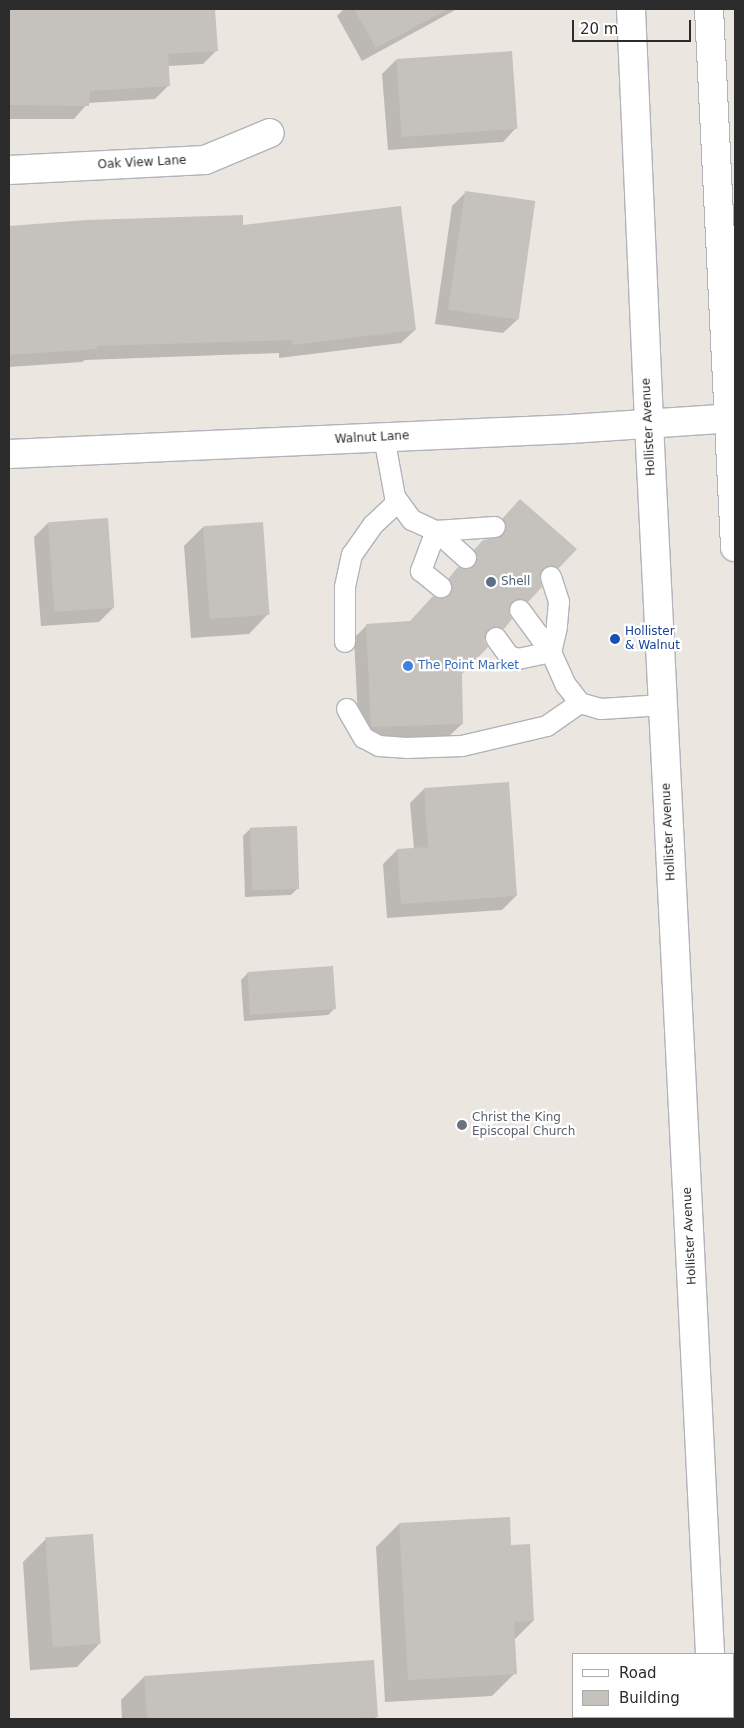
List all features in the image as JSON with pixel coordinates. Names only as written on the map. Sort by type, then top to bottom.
[{"type":"main road","name":"Hollister Avenue","points":[[631,9],[649,424],[710,1653]]},
{"type":"main road","points":[[709,9],[732,419],[735,547]]},
{"type":"main road","name":"Oak View Lane","points":[[9,170],[205,160],[270,133]]},
{"type":"main road","name":"Walnut Lane","points":[[9,454],[384,438],[732,419]]},
{"type":"lane","points":[[384,438],[390,478],[398,502],[412,520],[436,531],[466,558]]},
{"type":"lane","points":[[345,642],[345,587],[352,555],[373,525],[398,502]]},
{"type":"lane","points":[[436,531],[495,527]]},
{"type":"lane","points":[[436,531],[421,571],[441,587]]},
{"type":"lane","points":[[551,576],[559,602],[557,626],[551,652]]},
{"type":"lane","points":[[520,610],[551,652],[566,685],[580,703],[601,709],[663,705]]},
{"type":"lane","points":[[496,638],[509,656],[518,659],[551,652]]},
{"type":"lane","points":[[347,709],[364,738],[379,746],[415,748],[462,746],[547,726],[580,703]]},
{"type":"building","points":[[9,9],[215,9],[218,51],[168,54],[170,86],[90,91],[89,106],[9,105]]},
{"type":"building","points":[[354,9],[448,9],[376,48]]},
{"type":"building","points":[[512,51],[517,129],[402,137],[396,59]]},
{"type":"building","points":[[465,191],[535,201],[519,320],[448,310]]},
{"type":"building","points":[[401,206],[416,330],[293,345],[292,340],[97,346],[97,349],[9,355],[9,226],[87,220],[243,215],[243,225]]},
{"type":"building","points":[[520,499],[577,549],[559,568],[553,565],[543,569],[539,575],[542,587],[528,602],[519,598],[513,601],[508,611],[512,619],[504,629],[494,626],[485,633],[484,640],[488,647],[462,674],[463,724],[371,727],[366,624],[410,621],[433,596],[440,599],[450,595],[453,588],[449,578],[458,567],[469,569],[474,566],[478,560],[474,550],[483,540],[502,537],[507,527],[503,518]]},
{"type":"building","points":[[108,518],[114,608],[54,612],[48,522]]},
{"type":"building","points":[[263,522],[269,615],[210,619],[203,526]]},
{"type":"building","points":[[509,782],[517,896],[401,904],[397,849],[428,847],[424,788]]},
{"type":"building","points":[[297,826],[299,889],[252,891],[250,828]]},
{"type":"building","points":[[333,966],[336,1009],[250,1015],[247,972]]},
{"type":"building","points":[[510,1517],[511,1545],[530,1544],[534,1621],[514,1622],[517,1674],[408,1680],[399,1523]]},
{"type":"building","points":[[93,1534],[101,1644],[53,1647],[45,1537]]},
{"type":"building","points":[[374,1660],[378,1717],[340,1719],[147,1719],[144,1676]]},
{"type":"place","name":"Shell","points":[[491,582]]},
{"type":"place","name":"Hollister & Walnut","points":[[615,639]]},
{"type":"place","name":"The Point Market","points":[[408,666]]},
{"type":"place","name":"Christ the King Episcopal Church","points":[[462,1125]]}]
